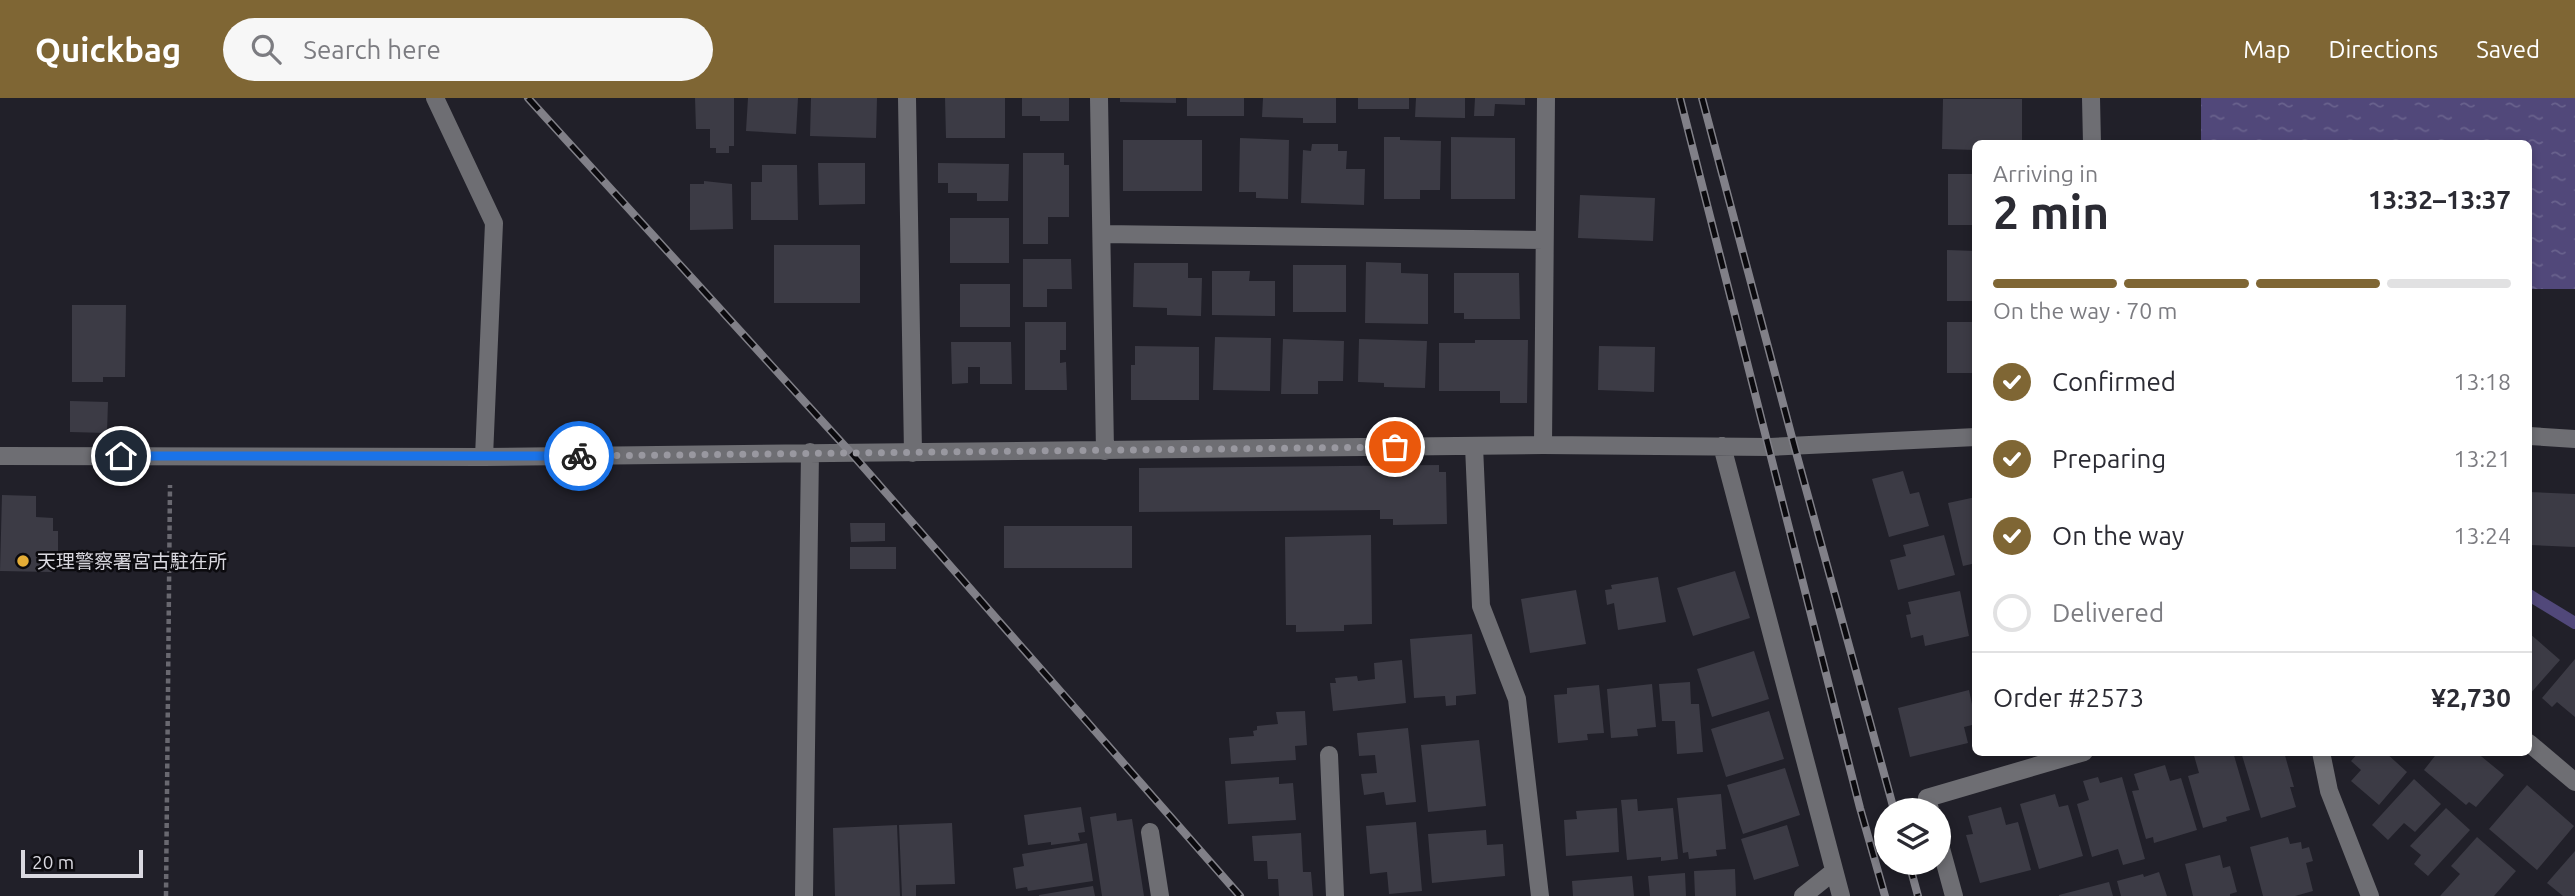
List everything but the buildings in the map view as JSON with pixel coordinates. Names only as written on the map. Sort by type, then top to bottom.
[{"type":"street","points":[[435,98],[494,223],[484,457]]},
{"type":"street","points":[[907,98],[913,453]]},
{"type":"street","points":[[1099,98],[1105,451]]},
{"type":"street","points":[[1543,446],[1546,98]]},
{"type":"street","points":[[2091,98],[2092,140]]},
{"type":"street","points":[[1102,234],[1544,240]]},
{"type":"street","points":[[2532,436],[2575,439]]},
{"type":"street","points":[[0,456],[484,457],[1474,446],[1770,447],[1972,437]]},
{"type":"street","points":[[1474,446],[1480,606],[1517,699],[1540,896]]},
{"type":"street","points":[[1722,446],[1841,896]]},
{"type":"street","points":[[804,896],[810,452]]},
{"type":"street","points":[[2532,746],[2575,782]]},
{"type":"street","points":[[1329,755],[1335,896]]},
{"type":"street","points":[[1927,798],[2070,756]]},
{"type":"street","points":[[2322,756],[2329,791],[2370,896]]},
{"type":"street","points":[[1150,832],[1160,896]]},
{"type":"street","points":[[1803,896],[1833,872]]},
{"type":"street","points":[[1948,875],[1954,896]]},
{"type":"path","points":[[166,896],[170,456]]},
{"type":"water","points":[[2201,98],[2575,98],[2575,289],[2532,289],[2532,140],[2201,140]]},
{"type":"waterway","points":[[2532,597],[2575,623]]},
{"type":"railway","points":[[528,98],[852,454],[1240,896]]},
{"type":"railway","points":[[1680,98],[1860,808],[1885,896]]},
{"type":"railway","points":[[1702,98],[1891,798]]},
{"type":"railway","points":[[1912,875],[1918,896]]},
{"type":"way so far","points":[[579,456],[1395,447]]},
{"type":"place","name":"天理警察署宮古駐在所","points":[[23,561]]},
{"type":"route","points":[[121,456],[579,456]]}]
